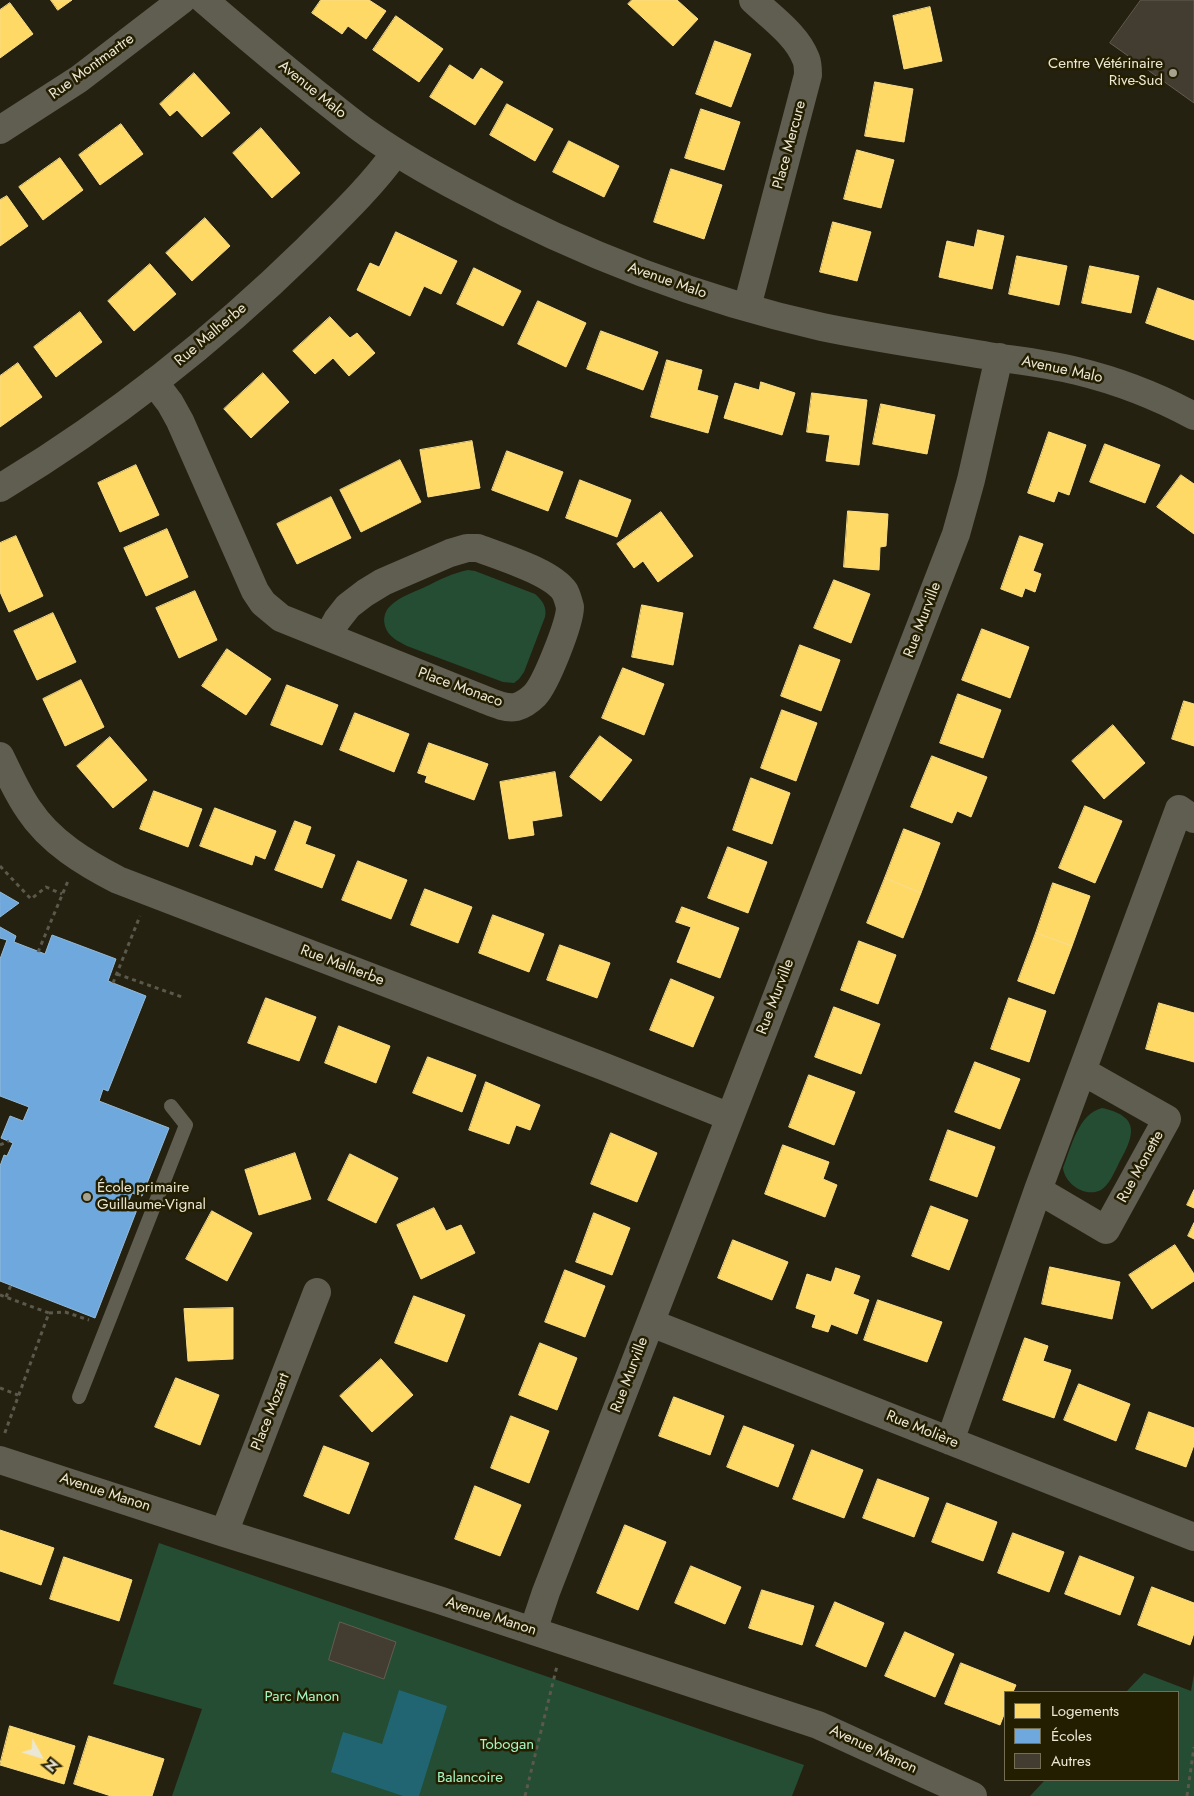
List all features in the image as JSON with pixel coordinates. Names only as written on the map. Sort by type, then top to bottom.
[{"type":"street","name":"Rue Montmartre","points":[[0,130],[79,79],[182,0]]},
{"type":"street","name":"Avenue Malo","points":[[204,0],[345,117],[396,152],[490,205],[558,238],[627,268],[697,293],[814,325],[867,336],[1040,363],[1106,379],[1160,399],[1194,416]]},
{"type":"street","name":"Place Mercure","points":[[747,307],[808,75],[807,61],[793,38],[753,0]]},
{"type":"street","name":"Rue Malherbe","points":[[0,488],[68,445],[197,348],[282,274],[371,184],[396,152]]},
{"type":"street","name":"Rue Murville","points":[[533,1631],[546,1592],[956,534],[971,480],[999,358]]},
{"type":"street","name":"Place Monaco","points":[[154,382],[180,421],[255,591],[270,611],[281,618],[501,706],[516,707],[528,702],[544,682],[567,622],[570,606],[566,593],[557,582],[545,575],[478,548],[467,548],[450,553],[364,593],[348,606],[328,636]]},
{"type":"street","name":"Rue Malherbe","points":[[0,756],[28,809],[39,823],[67,849],[118,880],[596,1063],[730,1117]]},
{"type":"street","points":[[950,1441],[1038,1190],[1179,809],[1194,819]]},
{"type":"street","name":"Rue Monette","points":[[1038,1190],[1106,1230],[1167,1119],[1082,1071]]},
{"type":"street","name":"Place Mozart","points":[[224,1533],[317,1292]]},
{"type":"street","name":"Rue Molière","points":[[651,1323],[1194,1537]]},
{"type":"street","name":"Avenue Manon","points":[[1,1449],[224,1533],[533,1631],[818,1725],[973,1796]]},
{"type":"lane","points":[[79,1397],[186,1125],[171,1106]]},
{"type":"path","points":[[0,866],[31,899],[46,887],[62,894]]},
{"type":"path","points":[[38,952],[69,878]]},
{"type":"path","points":[[113,983],[142,912]]},
{"type":"path","points":[[117,974],[182,997]]},
{"type":"path","points":[[0,1145],[9,1141]]},
{"type":"path","points":[[6,1297],[11,1285]]},
{"type":"path","points":[[0,1295],[50,1313],[65,1312]]},
{"type":"path","points":[[1,1449],[18,1395],[50,1313]]},
{"type":"path","points":[[0,1388],[18,1395]]},
{"type":"path","points":[[525,1796],[558,1663]]},
{"type":"path","points":[[1187,1796],[1194,1747]]},
{"type":"green space","points":[[468,570],[535,594],[544,604],[545,617],[524,672],[514,683],[503,682],[407,646],[394,638],[386,630],[384,618],[386,611],[396,601],[446,577]]},
{"type":"green space","points":[[1102,1108],[1115,1112],[1129,1122],[1131,1137],[1124,1155],[1104,1188],[1095,1192],[1082,1191],[1072,1184],[1063,1168],[1081,1124],[1094,1111]]},
{"type":"green space","name":"Parc Manon","points":[[159,1543],[804,1765],[792,1796],[172,1796],[202,1709],[113,1684]]},
{"type":"green space","points":[[1144,1673],[1191,1691],[1194,1674],[1194,1796],[1030,1796],[1044,1781],[1179,1781],[1179,1691],[1127,1691]]},
{"type":"water","points":[[399,1690],[447,1706],[419,1796],[403,1796],[331,1772],[343,1732],[382,1744]]},
{"type":"building: Logements","points":[[51,0],[72,0],[58,10]]},
{"type":"building: Logements","points":[[321,0],[369,0],[386,11],[366,39],[348,26],[342,34],[312,13]]},
{"type":"building: Logements","points":[[632,0],[677,0],[698,19],[673,46],[628,4]]},
{"type":"building: Logements","points":[[10,3],[33,34],[0,58],[0,10]]},
{"type":"building: Logements","points":[[930,7],[942,61],[904,69],[893,16]]},
{"type":"building: Logements","points":[[396,16],[443,49],[419,82],[373,50]]},
{"type":"building: Logements","points":[[715,41],[751,54],[731,107],[696,94]]},
{"type":"building: Logements","points":[[450,65],[473,80],[481,68],[503,82],[475,125],[430,97]]},
{"type":"building: Logements","points":[[194,73],[230,113],[202,137],[177,110],[170,116],[160,104]]},
{"type":"building: Logements","points":[[875,82],[913,89],[904,142],[865,136]]},
{"type":"building: Logements","points":[[507,104],[553,129],[535,161],[490,135]]},
{"type":"building: Logements","points":[[701,109],[740,122],[724,170],[685,158]]},
{"type":"building: Logements","points":[[121,124],[143,154],[100,185],[79,155]]},
{"type":"building: Logements","points":[[261,128],[300,173],[272,198],[233,153]]},
{"type":"building: Logements","points":[[569,141],[619,166],[604,197],[553,172]]},
{"type":"building: Logements","points":[[857,150],[894,160],[881,208],[844,199]]},
{"type":"building: Logements","points":[[60,158],[83,190],[43,220],[19,187]]},
{"type":"building: Logements","points":[[671,169],[722,185],[704,239],[654,222]]},
{"type":"building: Logements","points":[[7,196],[28,226],[0,246],[0,200]]},
{"type":"building: Logements","points":[[205,218],[230,246],[192,281],[166,253]]},
{"type":"building: Logements","points":[[833,222],[871,232],[857,281],[820,272]]},
{"type":"building: Logements","points":[[978,230],[1004,236],[992,289],[939,277],[947,241],[974,247]]},
{"type":"building: Logements","points":[[396,232],[457,261],[441,294],[424,286],[410,316],[357,290],[370,263],[379,267]]},
{"type":"building: Logements","points":[[1017,256],[1067,266],[1059,305],[1009,294]]},
{"type":"building: Logements","points":[[150,264],[176,294],[134,331],[108,301]]},
{"type":"building: Logements","points":[[1090,266],[1139,276],[1131,313],[1082,303]]},
{"type":"building: Logements","points":[[474,268],[521,291],[503,326],[457,304]]},
{"type":"building: Logements","points":[[1158,288],[1194,301],[1194,340],[1146,323]]},
{"type":"building: Logements","points":[[538,301],[586,323],[566,367],[518,344]]},
{"type":"building: Logements","points":[[80,312],[102,342],[56,377],[34,347]]},
{"type":"building: Logements","points":[[330,317],[350,338],[357,333],[375,353],[349,376],[333,358],[315,374],[293,351]]},
{"type":"building: Logements","points":[[601,331],[658,352],[643,390],[587,369]]},
{"type":"building: Logements","points":[[667,360],[702,370],[697,390],[718,396],[708,433],[651,417]]},
{"type":"building: Logements","points":[[18,363],[42,397],[0,427],[0,376]]},
{"type":"building: Logements","points":[[263,373],[289,402],[251,438],[224,409]]},
{"type":"building: Logements","points":[[761,382],[795,393],[782,435],[724,418],[735,383],[759,390]]},
{"type":"building: Logements","points":[[812,393],[867,400],[859,465],[826,461],[830,435],[807,432]]},
{"type":"building: Logements","points":[[881,404],[935,415],[927,454],[873,444]]},
{"type":"building: Logements","points":[[1049,432],[1086,445],[1069,495],[1058,491],[1054,502],[1028,493]]},
{"type":"building: Logements","points":[[472,441],[480,488],[428,497],[420,450]]},
{"type":"building: Logements","points":[[1105,444],[1160,465],[1145,503],[1090,482]]},
{"type":"building: Logements","points":[[507,451],[563,472],[548,511],[492,490]]},
{"type":"building: Logements","points":[[400,460],[421,502],[361,532],[340,490]]},
{"type":"building: Logements","points":[[136,465],[159,515],[120,532],[98,483]]},
{"type":"building: Logements","points":[[1181,475],[1194,484],[1194,534],[1157,507]]},
{"type":"building: Logements","points":[[580,480],[631,500],[617,537],[566,518]]},
{"type":"building: Logements","points":[[331,497],[351,538],[297,564],[277,524]]},
{"type":"building: Logements","points":[[848,511],[888,514],[886,546],[880,547],[879,570],[844,567]]},
{"type":"building: Logements","points":[[661,512],[693,556],[658,582],[643,561],[634,568],[617,544]]},
{"type":"building: Logements","points":[[167,529],[188,577],[146,596],[124,548]]},
{"type":"building: Logements","points":[[16,536],[43,596],[9,612],[0,592],[0,543]]},
{"type":"building: Logements","points":[[1020,536],[1043,544],[1033,571],[1041,574],[1035,592],[1025,588],[1022,597],[1001,589]]},
{"type":"building: Logements","points":[[834,580],[870,594],[851,643],[814,628]]},
{"type":"building: Logements","points":[[195,591],[217,640],[179,658],[156,608]]},
{"type":"building: Logements","points":[[642,605],[683,613],[673,665],[632,657]]},
{"type":"building: Logements","points":[[53,613],[76,662],[37,680],[14,631]]},
{"type":"building: Logements","points":[[982,629],[1029,647],[1010,698],[962,680]]},
{"type":"building: Logements","points":[[800,645],[840,660],[821,711],[781,696]]},
{"type":"building: Logements","points":[[227,649],[271,679],[246,715],[202,686]]},
{"type":"building: Logements","points":[[623,668],[664,684],[644,735],[602,718]]},
{"type":"building: Logements","points":[[81,680],[104,727],[65,746],[43,699]]},
{"type":"building: Logements","points":[[287,685],[338,705],[322,745],[271,725]]},
{"type":"building: Logements","points":[[958,694],[1001,710],[983,758],[940,743]]},
{"type":"building: Logements","points":[[1184,701],[1194,704],[1194,746],[1172,739]]},
{"type":"building: Logements","points":[[782,710],[817,723],[796,781],[761,768]]},
{"type":"building: Logements","points":[[355,713],[409,734],[394,772],[340,750]]},
{"type":"building: Logements","points":[[1113,725],[1145,763],[1104,799],[1072,761]]},
{"type":"building: Logements","points":[[600,736],[632,760],[601,801],[570,777]]},
{"type":"building: Logements","points":[[110,737],[147,780],[113,808],[77,766]]},
{"type":"building: Logements","points":[[429,743],[488,764],[474,800],[425,782],[427,776],[418,773]]},
{"type":"building: Logements","points":[[932,756],[987,777],[971,817],[957,811],[952,823],[911,807]]},
{"type":"building: Logements","points":[[555,772],[562,816],[532,821],[534,835],[509,839],[500,782]]},
{"type":"building: Logements","points":[[751,778],[790,793],[772,844],[733,830]]},
{"type":"building: Logements","points":[[154,791],[202,809],[188,847],[140,829]]},
{"type":"building: Logements","points":[[1085,806],[1122,821],[1095,883],[1059,868]]},
{"type":"building: Logements","points":[[215,808],[276,831],[265,859],[255,855],[252,865],[200,846]]},
{"type":"building: Logements","points":[[295,821],[311,827],[305,844],[335,855],[322,888],[275,870]]},
{"type":"building: Logements","points":[[904,829],[940,843],[921,893],[885,878]]},
{"type":"building: Logements","points":[[728,847],[767,862],[748,913],[708,898]]},
{"type":"building: Logements","points":[[358,861],[407,880],[391,919],[342,900]]},
{"type":"building: Logements","points":[[885,878],[921,893],[903,938],[867,923]]},
{"type":"building: Logements","points":[[1053,883],[1090,896],[1072,946],[1036,933]]},
{"type":"building: Logements","points":[[425,889],[472,907],[458,943],[411,925]]},
{"type":"building: Logements","points":[[682,907],[739,928],[720,978],[677,962],[691,927],[676,922]]},
{"type":"building: Logements","points":[[493,915],[544,934],[529,972],[479,953]]},
{"type":"building: Logements","points":[[1036,933],[1072,946],[1054,994],[1018,981]]},
{"type":"building: Logements","points":[[859,941],[896,955],[878,1004],[841,990]]},
{"type":"building: Logements","points":[[560,945],[610,963],[597,998],[547,980]]},
{"type":"building: Logements","points":[[671,979],[714,997],[693,1047],[650,1030]]},
{"type":"building: Logements","points":[[266,998],[316,1017],[299,1061],[248,1043]]},
{"type":"building: Logements","points":[[1009,998],[1046,1011],[1029,1062],[991,1049]]},
{"type":"building: Logements","points":[[1159,1003],[1194,1013],[1194,1062],[1146,1049]]},
{"type":"building: Logements","points":[[834,1007],[880,1024],[861,1074],[815,1057]]},
{"type":"building: Logements","points":[[339,1026],[390,1046],[376,1083],[325,1063]]},
{"type":"building: Logements","points":[[428,1057],[476,1075],[462,1112],[413,1093]]},
{"type":"building: Logements","points":[[975,1062],[1020,1079],[1000,1129],[955,1112]]},
{"type":"building: Logements","points":[[809,1075],[855,1092],[834,1145],[789,1127]]},
{"type":"building: Logements","points":[[486,1082],[540,1105],[530,1130],[516,1125],[509,1144],[469,1130]]},
{"type":"building: Logements","points":[[948,1130],[995,1147],[977,1197],[930,1180]]},
{"type":"building: Logements","points":[[611,1133],[657,1153],[637,1202],[591,1184]]},
{"type":"building: Logements","points":[[783,1145],[829,1162],[823,1179],[837,1185],[825,1217],[765,1194]]},
{"type":"building: Logements","points":[[295,1153],[311,1199],[259,1215],[245,1170]]},
{"type":"building: Logements","points":[[350,1154],[398,1178],[376,1223],[328,1200]]},
{"type":"building: Logements","points":[[1194,1190],[1194,1208],[1187,1205]]},
{"type":"building: Logements","points":[[931,1206],[968,1220],[949,1270],[912,1256]]},
{"type":"building: Logements","points":[[434,1208],[446,1231],[461,1225],[475,1253],[421,1279],[397,1225]]},
{"type":"building: Logements","points":[[212,1211],[252,1233],[227,1281],[186,1259]]},
{"type":"building: Logements","points":[[594,1213],[630,1228],[612,1275],[576,1262]]},
{"type":"building: Logements","points":[[1194,1223],[1194,1239],[1188,1236]]},
{"type":"building: Logements","points":[[733,1240],[788,1262],[772,1300],[718,1278]]},
{"type":"building: Logements","points":[[1175,1245],[1194,1274],[1194,1281],[1152,1309],[1129,1275]]},
{"type":"building: Logements","points":[[1050,1267],[1120,1282],[1112,1319],[1042,1304]]},
{"type":"building: Logements","points":[[836,1268],[860,1276],[853,1294],[869,1300],[857,1334],[831,1324],[828,1332],[812,1327],[816,1315],[796,1308],[807,1274],[831,1282]]},
{"type":"building: Logements","points":[[565,1270],[605,1286],[585,1337],[545,1322]]},
{"type":"building: Logements","points":[[414,1296],[465,1315],[447,1362],[395,1343]]},
{"type":"building: Logements","points":[[878,1300],[942,1322],[927,1362],[864,1340]]},
{"type":"building: Logements","points":[[233,1308],[233,1359],[188,1361],[184,1309]]},
{"type":"building: Logements","points":[[1025,1338],[1048,1346],[1043,1361],[1071,1370],[1054,1418],[1003,1400]]},
{"type":"building: Logements","points":[[540,1343],[577,1358],[557,1410],[519,1395]]},
{"type":"building: Logements","points":[[381,1359],[413,1395],[372,1432],[340,1396]]},
{"type":"building: Logements","points":[[176,1378],[219,1395],[200,1445],[155,1427]]},
{"type":"building: Logements","points":[[1079,1384],[1130,1404],[1116,1441],[1064,1420]]},
{"type":"building: Logements","points":[[674,1397],[724,1416],[710,1455],[659,1436]]},
{"type":"building: Logements","points":[[1149,1412],[1194,1428],[1194,1445],[1186,1467],[1136,1449]]},
{"type":"building: Logements","points":[[511,1416],[549,1431],[529,1483],[491,1468]]},
{"type":"building: Logements","points":[[744,1426],[794,1445],[778,1487],[727,1467]]},
{"type":"building: Logements","points":[[324,1446],[369,1463],[349,1514],[304,1496]]},
{"type":"building: Logements","points":[[812,1450],[863,1470],[844,1518],[793,1499]]},
{"type":"building: Logements","points":[[878,1479],[929,1498],[914,1537],[863,1518]]},
{"type":"building: Logements","points":[[475,1486],[521,1505],[500,1556],[455,1539]]},
{"type":"building: Logements","points":[[947,1503],[997,1522],[983,1561],[932,1542]]},
{"type":"building: Logements","points":[[625,1525],[666,1542],[638,1610],[597,1593]]},
{"type":"building: Logements","points":[[0,1530],[54,1548],[41,1585],[0,1571]]},
{"type":"building: Logements","points":[[1013,1533],[1064,1552],[1049,1592],[998,1573]]},
{"type":"building: Logements","points":[[1080,1556],[1134,1577],[1120,1615],[1065,1594]]},
{"type":"building: Logements","points":[[64,1557],[132,1580],[119,1621],[50,1599]]},
{"type":"building: Logements","points":[[691,1566],[741,1587],[725,1624],[675,1603]]},
{"type":"building: Logements","points":[[1152,1587],[1194,1603],[1194,1633],[1190,1645],[1138,1625]]},
{"type":"building: Logements","points":[[762,1590],[814,1606],[802,1645],[749,1628]]},
{"type":"building: Logements","points":[[835,1602],[884,1623],[866,1667],[816,1646]]},
{"type":"building: Logements","points":[[905,1632],[954,1654],[935,1697],[885,1676]]},
{"type":"building: Logements","points":[[961,1663],[1016,1685],[1013,1691],[1004,1691],[1004,1715],[1000,1725],[945,1704]]},
{"type":"building: Logements","points":[[10,1726],[75,1746],[64,1784],[0,1765]]},
{"type":"building: Logements","points":[[89,1736],[164,1759],[152,1796],[111,1796],[74,1784]]},
{"type":"building: Écoles","points":[[0,892],[19,903],[0,917]]},
{"type":"building: Écoles","points":[[0,927],[16,936],[14,942],[45,954],[52,935],[116,959],[108,981],[146,996],[108,1091],[103,1089],[99,1101],[169,1128],[142,1196],[132,1193],[128,1203],[138,1207],[95,1318],[0,1281],[0,1166],[4,1155],[7,1156],[13,1143],[1,1138],[10,1116],[23,1121],[29,1107],[0,1096],[0,959],[7,940],[0,938]]},
{"type":"building: Autres","name":"Centre Vétérinaire Rive-Sud","points":[[1141,0],[1194,0],[1194,103],[1110,43]]},
{"type":"building: Autres","points":[[340,1622],[396,1642],[384,1679],[329,1660]]},
{"type":"place","name":"Centre Vétérinaire Rive-Sud","points":[[1173,73]]},
{"type":"place","name":"École primaire Guillaume-Vignal","points":[[87,1197]]},
{"type":"park label","name":"Tobogan","points":[[507,1745]]},
{"type":"park label","name":"Balancoire","points":[[470,1778]]}]
